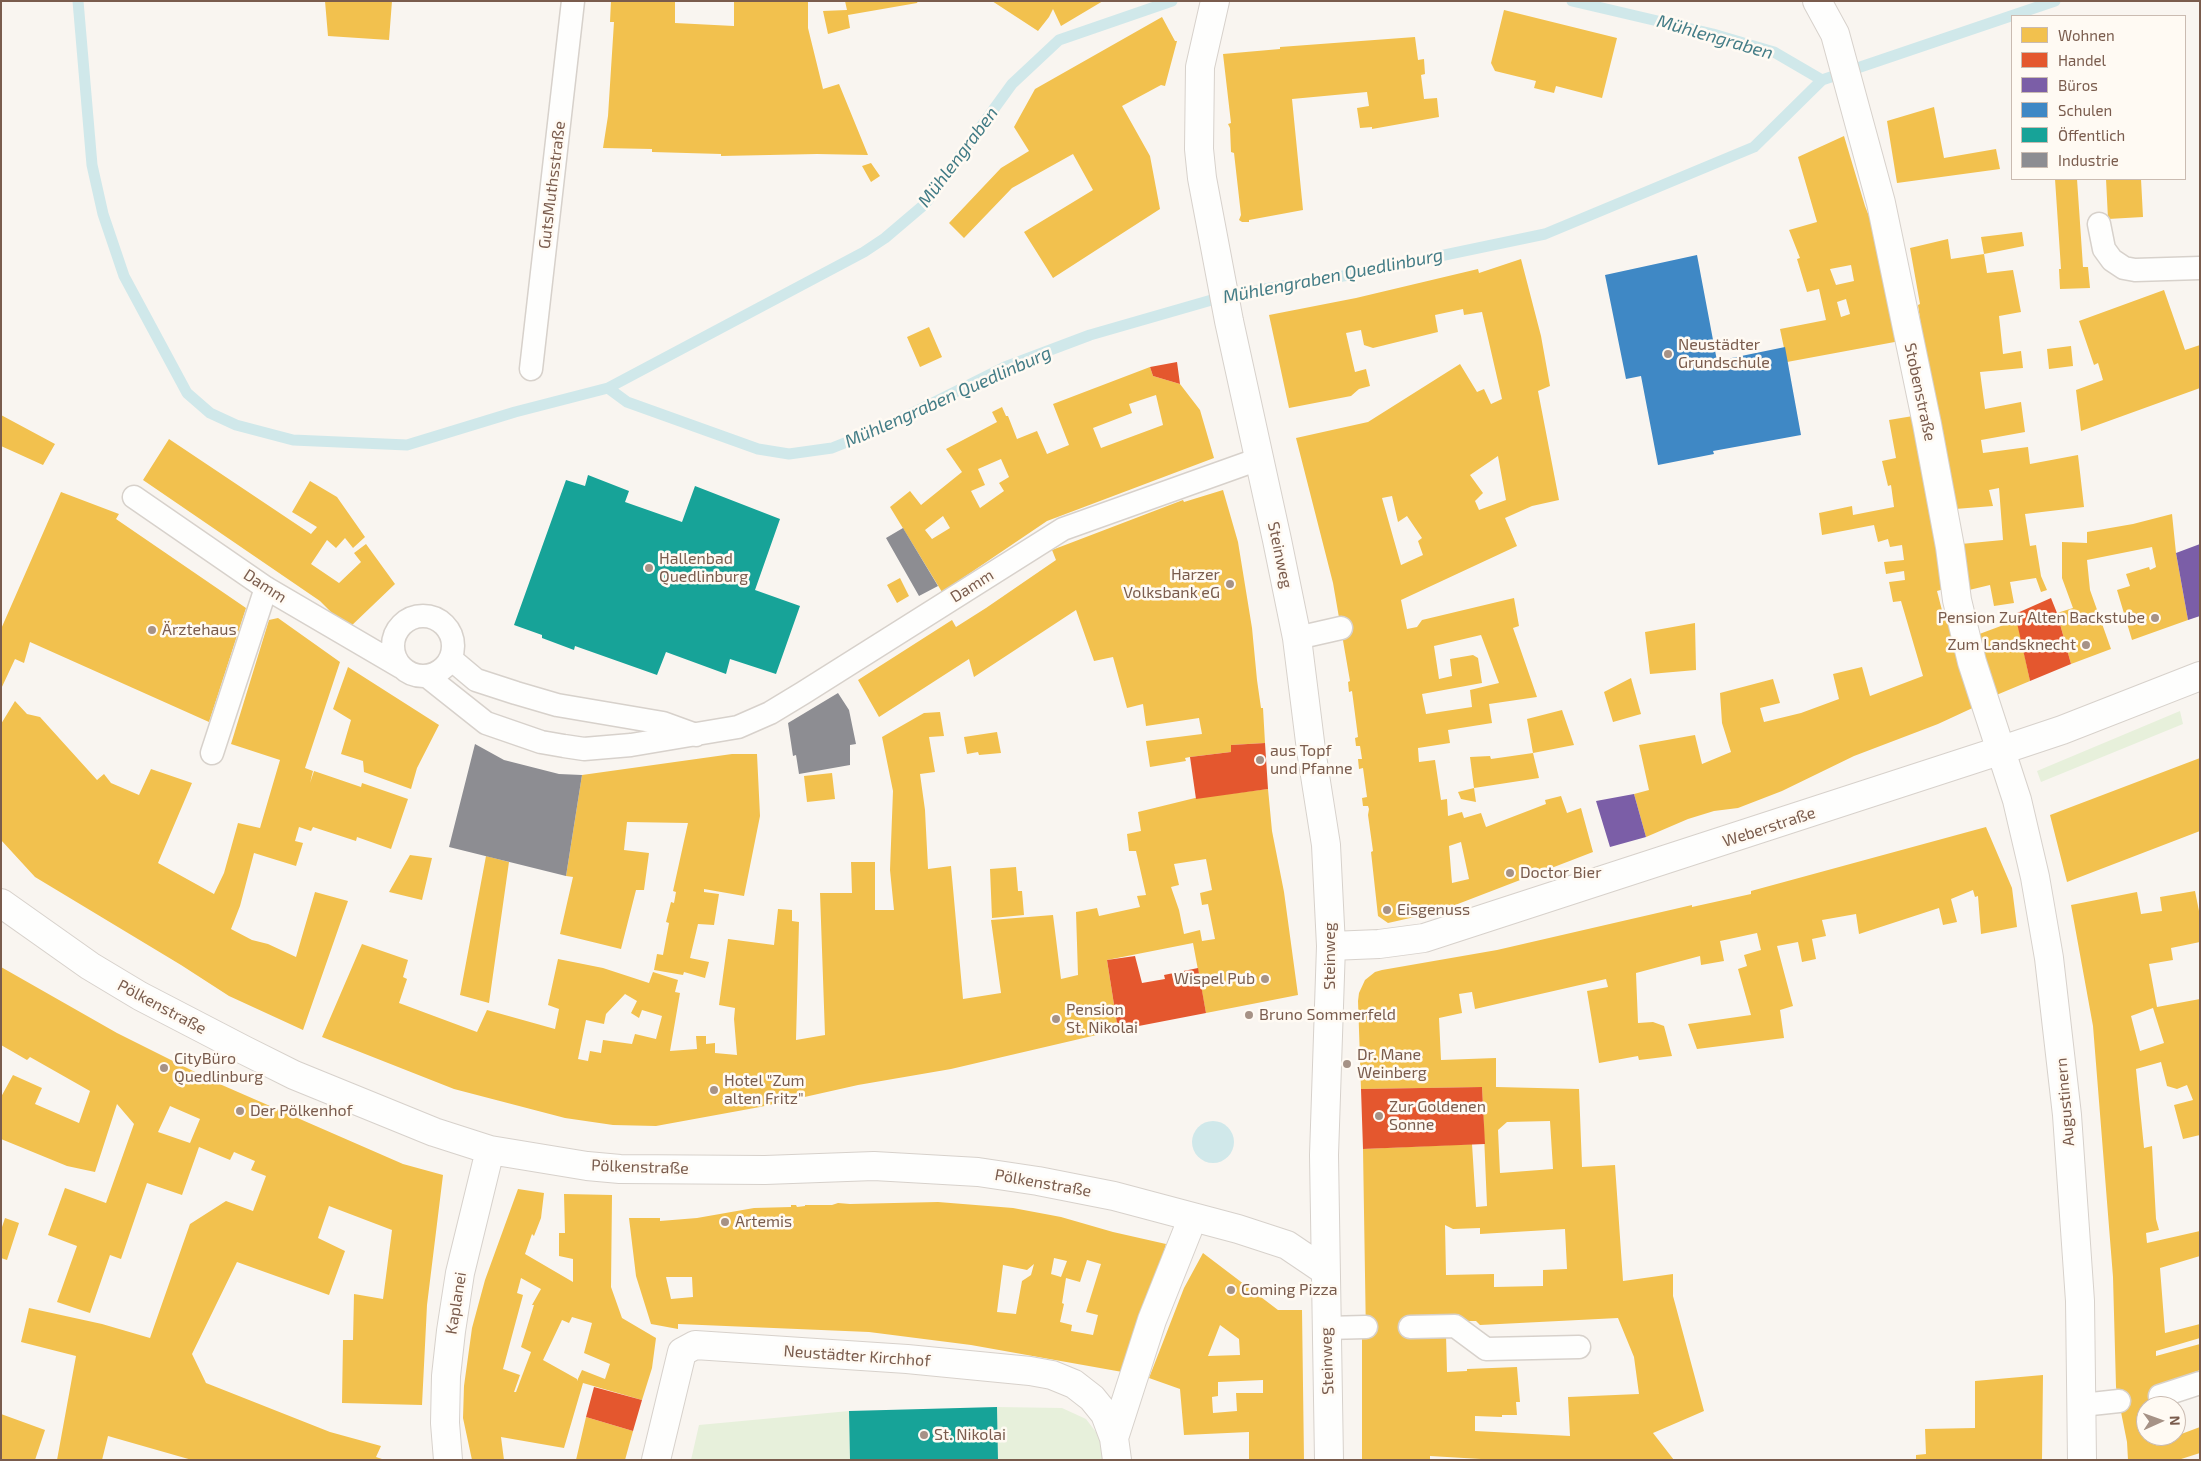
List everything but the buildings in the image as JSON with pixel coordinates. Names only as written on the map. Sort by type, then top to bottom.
[{"type":"street","name":"Stobenstraße","points":[[1817,1],[1835,34],[1881,203],[1928,424],[1947,531],[1956,600],[1972,662],[2002,750]]},
{"type":"street","name":"Steinweg","points":[[1215,3],[1200,67],[1199,149],[1202,178],[1228,321],[1296,638],[1326,845],[1331,946],[1324,1155],[1324,1270],[1329,1460]]},
{"type":"street","name":"Weberstraße","points":[[1331,946],[1379,944],[1424,938],[2062,730],[2200,676]]},
{"type":"street","name":"Augustinern","points":[[2002,750],[2017,800],[2035,877],[2049,958],[2059,1038],[2067,1116],[2080,1301],[2082,1460]]},
{"type":"street","name":"Pölkenstraße","points":[[1,903],[90,966],[140,996],[244,1050],[294,1075],[434,1132],[490,1150],[579,1165],[620,1169],[765,1170],[874,1166],[978,1172],[1038,1181],[1114,1196],[1238,1229],[1287,1246],[1324,1270]]},
{"type":"street","name":"Kaplanei","points":[[448,1460],[445,1423],[446,1376],[451,1331],[460,1273],[490,1150]]},
{"type":"street","name":"Neustädter Kirchhof","points":[[1116,1449],[1152,1320],[1193,1217]]},
{"type":"street","name":"Neustädter Kirchhof","points":[[656,1460],[682,1352],[695,1345],[907,1359],[1030,1371],[1052,1376],[1074,1384],[1092,1398],[1105,1414],[1116,1449]]},
{"type":"lane","name":"GutsMuthsstraße","points":[[531,369],[573,1]]},
{"type":"lane","points":[[2099,224],[2104,248],[2112,260],[2124,268],[2135,270],[2200,268]]},
{"type":"lane","name":"Damm","points":[[428,676],[486,723],[541,742],[584,749],[607,748],[738,728],[770,713],[1063,529],[1259,459]]},
{"type":"lane","name":"Damm","points":[[134,497],[266,588],[400,666]]},
{"type":"lane","points":[[212,753],[266,588]]},
{"type":"lane","points":[[425,615],[435,617],[450,630],[453,640],[451,659],[438,673],[418,676],[408,673],[395,658],[394,638],[398,628],[414,616],[425,615]]},
{"type":"lane","points":[[1296,638],[1341,628]]},
{"type":"lane","name":"Damm","points":[[451,659],[476,680],[516,693],[557,705],[663,723],[697,735]]},
{"type":"lane","points":[[1410,1327],[1456,1326],[1486,1349],[1579,1347]]},
{"type":"lane","points":[[1326,1328],[1366,1327]]},
{"type":"lane","points":[[2160,1396],[2200,1383]]},
{"type":"lane","points":[[2082,1405],[2119,1401]]},
{"type":"green space","points":[[2180,711],[2183,724],[2041,782],[2037,771]]},
{"type":"green space","points":[[997,1407],[1062,1408],[1086,1419],[1099,1436],[1105,1460],[998,1460]]},
{"type":"green space","points":[[849,1411],[850,1460],[691,1460],[699,1425]]},
{"type":"water","points":[[1217,1121],[1225,1124],[1231,1130],[1234,1142],[1231,1154],[1225,1160],[1209,1163],[1201,1160],[1195,1154],[1192,1138],[1195,1130],[1201,1124]]},
{"type":"waterway","name":"Mühlengraben Quedlinburg","points":[[78,1],[92,165],[103,214],[124,276],[187,393],[210,413],[236,425],[293,440],[407,445],[515,412],[608,388],[864,252],[885,238],[925,204],[1012,84],[1059,40],[1172,1]]},
{"type":"waterway","name":"Mühlengraben","points":[[1572,1],[1713,34],[1774,52],[1822,80]]},
{"type":"waterway","name":"Mühlengraben Quedlinburg","points":[[2014,15],[2055,1]]},
{"type":"waterway","name":"Mühlengraben Quedlinburg","points":[[608,388],[627,402],[758,449],[789,454],[832,448],[887,426],[1005,367],[1090,335],[1229,295],[1349,275],[1545,234],[1754,147],[1822,80],[2011,16]]},
{"type":"place","name":"Neustädter Grundschule","points":[[1668,354]]},
{"type":"place","name":"Hallenbad Quedlinburg","points":[[649,568]]},
{"type":"place","name":"Harzer Volksbank eG","points":[[1230,584]]},
{"type":"place","name":"Pension Zur Alten Backstube","points":[[2155,618]]},
{"type":"place","name":"Ärztehaus","points":[[152,630]]},
{"type":"place","name":"Zum Landsknecht","points":[[2086,645]]},
{"type":"place","name":"aus Topf und Pfanne","points":[[1260,760]]},
{"type":"place","name":"Doctor Bier","points":[[1510,873]]},
{"type":"place","name":"Eisgenuss","points":[[1387,910]]},
{"type":"place","name":"Wispel Pub","points":[[1265,979]]},
{"type":"place","name":"Bruno Sommerfeld","points":[[1249,1015]]},
{"type":"place","name":"Pension St. Nikolai","points":[[1056,1019]]},
{"type":"place","name":"Dr. Mane Weinberg","points":[[1347,1064]]},
{"type":"place","name":"CityBüro Quedlinburg","points":[[164,1068]]},
{"type":"place","name":"Hotel \"Zum alten Fritz\"","points":[[714,1090]]},
{"type":"place","name":"Der Pölkenhof","points":[[240,1111]]},
{"type":"place","name":"Zur Goldenen Sonne","points":[[1379,1116]]},
{"type":"place","name":"Artemis","points":[[725,1222]]},
{"type":"place","name":"Coming Pizza","points":[[1231,1290]]},
{"type":"place","name":"St. Nikolai","points":[[924,1435]]}]
